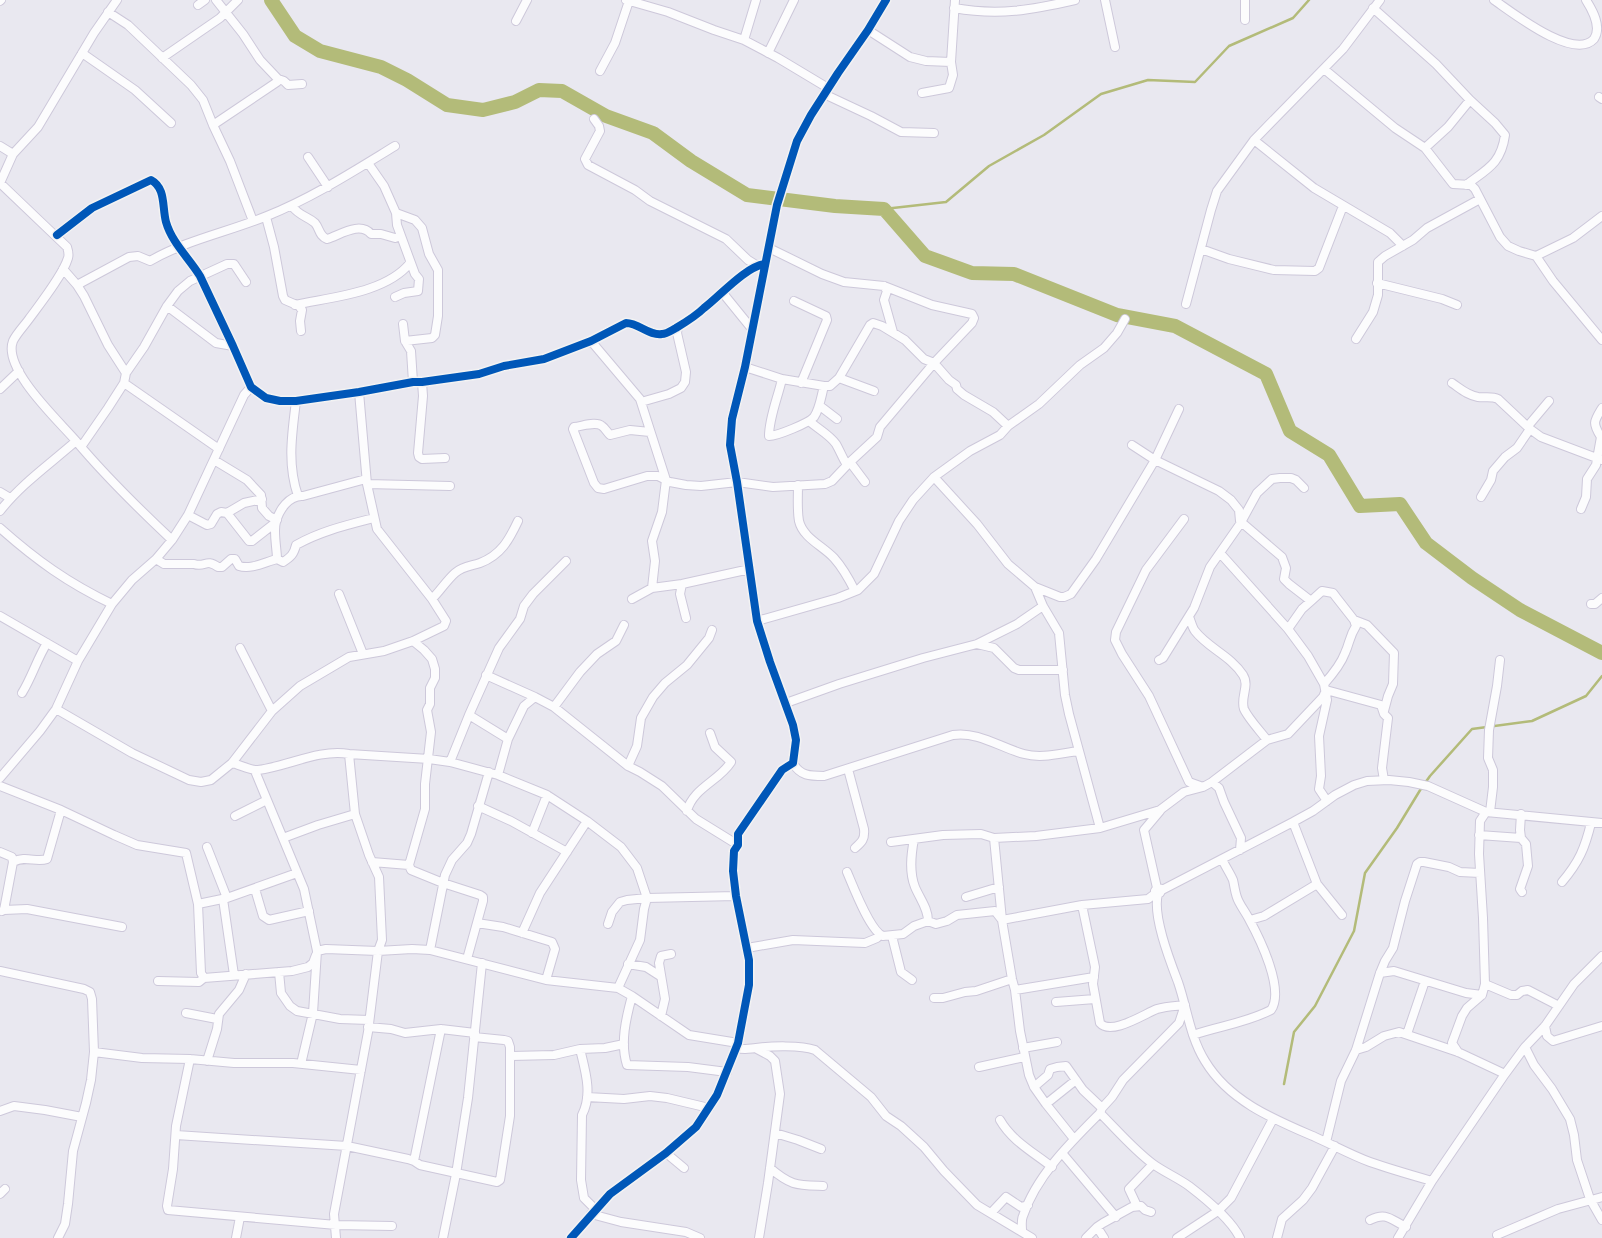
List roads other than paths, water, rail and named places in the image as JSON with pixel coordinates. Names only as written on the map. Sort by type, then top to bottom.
[{"type":"street","points":[[117,0],[82,53],[38,127],[14,154],[0,182],[68,247],[68,257],[63,269],[14,341],[12,347],[14,360],[19,371],[46,409],[124,496],[172,540]]},
{"type":"street","points":[[216,0],[243,34],[260,60],[278,79],[288,85],[302,84]]},
{"type":"street","points":[[162,58],[220,18],[238,0]]},
{"type":"street","points":[[516,21],[527,0]]},
{"type":"street","points":[[744,40],[756,0]]},
{"type":"street","points":[[768,53],[794,0]]},
{"type":"street","points":[[886,0],[826,91],[797,141],[777,205],[732,419],[730,445],[757,621],[786,703],[796,740],[793,763],[803,774],[824,776],[962,733],[974,735],[1025,754],[1039,756],[1079,750]]},
{"type":"street","points":[[922,92],[949,88],[953,75],[951,62],[954,4],[978,12],[1010,11],[1032,10],[1075,0]]},
{"type":"street","points":[[1106,0],[1115,47]]},
{"type":"street","points":[[1244,20],[1245,0]]},
{"type":"street","points":[[1186,304],[1210,210],[1218,191],[1254,140],[1353,38],[1372,8],[1380,0]]},
{"type":"street","points":[[1494,0],[1551,37],[1580,46],[1588,44],[1596,38],[1599,28],[1596,16],[1586,0]]},
{"type":"street","points":[[600,72],[615,43],[628,1],[647,3],[744,40],[778,58],[826,91],[900,132],[934,133]]},
{"type":"street","points":[[1372,8],[1436,64],[1505,135],[1502,152],[1494,163],[1466,185]]},
{"type":"street","points":[[108,12],[128,25],[190,84],[202,100],[230,161],[253,221]]},
{"type":"street","points":[[868,30],[910,58],[951,62]]},
{"type":"street","points":[[82,53],[135,90],[171,123]]},
{"type":"street","points":[[1324,69],[1395,128],[1425,148],[1453,184],[1471,185],[1475,189],[1500,237],[1508,246],[1536,256],[1553,282],[1602,340]]},
{"type":"street","points":[[213,125],[277,82],[278,79]]},
{"type":"street","points":[[1425,148],[1448,127],[1470,100]]},
{"type":"street","points":[[594,119],[600,131],[585,159],[588,165],[650,201],[726,239],[756,265]]},
{"type":"street","points":[[1254,140],[1314,188],[1390,233],[1403,246]]},
{"type":"street","points":[[0,146],[14,154]]},
{"type":"street","points":[[77,285],[130,257],[138,256],[150,261],[171,250],[292,206],[395,146]]},
{"type":"street","points":[[308,158],[328,186]]},
{"type":"street","points":[[368,163],[384,186],[396,213],[397,225],[410,262],[419,279],[420,288],[415,293],[395,297]]},
{"type":"street","points":[[57,235],[92,208],[150,180],[156,183],[160,188],[166,224],[179,248],[200,276],[250,387],[266,398],[280,401],[296,401],[413,382],[479,374],[504,366],[544,359],[591,341],[626,323],[633,323],[656,334],[663,334],[678,327],[705,308],[756,265],[766,264]]},
{"type":"street","points":[[1356,339],[1373,312],[1378,295],[1378,262],[1427,228],[1480,200]]},
{"type":"street","points":[[292,206],[297,213],[316,224],[323,238],[327,239],[353,229],[368,230],[374,235],[381,234],[395,238],[401,236]]},
{"type":"street","points":[[1201,249],[1230,259],[1274,270],[1315,271],[1319,268],[1343,206]]},
{"type":"street","points":[[396,213],[415,220],[422,228],[429,254],[438,270],[438,316],[435,335],[432,338],[405,341]]},
{"type":"street","points":[[1536,256],[1573,238],[1602,216]]},
{"type":"street","points":[[266,217],[274,247],[283,296],[285,300],[299,306],[302,310],[301,331]]},
{"type":"street","points":[[650,432],[630,430],[610,435],[602,425],[596,423],[574,427],[573,429],[594,483],[598,488],[604,489],[647,476],[658,476],[686,485],[701,486],[737,482],[773,487],[825,484],[832,481],[877,437],[880,427],[934,363],[972,323],[974,318],[972,314],[932,305],[884,286],[844,282],[822,274],[769,248]]},
{"type":"street","points":[[295,305],[370,289],[402,272],[410,262]]},
{"type":"street","points":[[0,511],[10,498],[78,444],[108,408],[124,383],[126,373],[178,290],[190,281],[227,264],[234,264],[246,282]]},
{"type":"street","points":[[63,269],[84,296],[108,345],[126,373]]},
{"type":"street","points":[[1377,284],[1442,299],[1457,305]]},
{"type":"street","points":[[884,286],[887,291],[884,300],[886,312],[893,332]]},
{"type":"street","points":[[722,292],[752,328]]},
{"type":"street","points":[[794,301],[826,316],[827,320],[801,383]]},
{"type":"street","points":[[167,306],[216,344],[233,346]]},
{"type":"street","points":[[757,621],[838,598],[855,591],[868,582],[874,574],[899,521],[913,500],[934,477],[970,451],[1000,435],[1008,426],[1039,404],[1080,365],[1104,348],[1117,333],[1125,319]]},
{"type":"street","points":[[744,367],[782,379],[830,386],[839,378],[870,325],[874,323],[905,340],[924,359],[934,363],[964,395],[993,412],[1008,426]]},
{"type":"street","points":[[403,324],[405,341],[411,351],[413,382]]},
{"type":"street","points":[[641,402],[669,394],[686,382],[686,372],[676,333],[678,327]]},
{"type":"street","points":[[591,341],[641,402],[666,480],[662,512],[652,541],[655,562],[652,588]]},
{"type":"street","points":[[0,389],[19,371]]},
{"type":"street","points":[[839,378],[874,391]]},
{"type":"street","points":[[782,379],[771,418],[770,436],[777,435],[813,418],[820,406],[824,386]]},
{"type":"street","points":[[422,382],[423,396],[419,457],[422,460],[445,458]]},
{"type":"street","points":[[124,383],[219,449]]},
{"type":"street","points":[[1452,383],[1468,394],[1498,399],[1541,437],[1600,459]]},
{"type":"street","points":[[0,778],[56,709],[78,660],[112,604],[132,580],[156,559],[172,540],[188,515],[244,395],[250,387]]},
{"type":"street","points":[[56,709],[132,753],[189,780],[201,782],[211,780],[232,763],[272,712],[300,686],[339,661],[349,657],[384,651],[413,641],[444,626],[446,621],[432,599],[377,528],[367,481],[359,392]]},
{"type":"street","points":[[296,401],[290,453],[298,496]]},
{"type":"street","points":[[1481,496],[1491,480],[1493,471],[1517,448],[1549,401]]},
{"type":"street","points":[[820,406],[837,419]]},
{"type":"street","points":[[1581,509],[1586,497],[1587,479],[1600,459],[1601,437],[1595,428],[1595,420],[1602,408]]},
{"type":"street","points":[[934,477],[977,524],[1008,564],[1035,587],[1064,597],[1071,594],[1096,559],[1155,460],[1179,409]]},
{"type":"street","points":[[808,421],[836,444],[840,453],[865,482]]},
{"type":"street","points":[[1132,445],[1155,460],[1231,500],[1238,510],[1240,521],[1282,557],[1286,568],[1284,579],[1311,601]]},
{"type":"street","points":[[214,460],[248,480],[261,495],[262,508],[276,522],[277,559]]},
{"type":"street","points":[[1159,660],[1163,658],[1189,617],[1210,567],[1240,524],[1257,493],[1272,479],[1291,478],[1304,488]]},
{"type":"street","points":[[227,513],[249,541],[252,541],[276,522],[286,503],[298,496],[367,481],[450,486]]},
{"type":"street","points":[[798,485],[799,520],[804,532],[833,557],[846,572],[855,591]]},
{"type":"street","points":[[0,492],[10,498]]},
{"type":"street","points":[[188,515],[207,526],[221,512],[227,513],[244,503],[262,499]]},
{"type":"street","points":[[156,559],[164,564],[194,564],[198,566],[209,562],[222,567],[231,559],[235,559],[239,566],[244,568],[277,559],[284,562],[295,553],[296,545],[312,536],[374,518]]},
{"type":"street","points":[[1184,518],[1146,570],[1116,632],[1116,640],[1122,654],[1149,696],[1189,782],[1202,787]]},
{"type":"street","points":[[432,599],[456,573],[467,566],[478,564],[493,557],[501,550],[508,543],[518,521]]},
{"type":"street","points":[[0,528],[39,561],[73,584],[112,604]]},
{"type":"street","points":[[1220,554],[1288,629],[1308,656],[1325,687],[1327,700],[1319,736],[1321,776],[1319,789],[1326,801]]},
{"type":"street","points":[[450,762],[468,715],[499,648],[520,619],[524,606],[533,594],[566,562]]},
{"type":"street","points":[[632,599],[652,588],[682,584],[750,569]]},
{"type":"street","points":[[682,584],[680,594],[686,618]]},
{"type":"street","points":[[1035,587],[1043,606],[1059,633],[1065,696],[1100,828]]},
{"type":"street","points":[[1288,629],[1302,609],[1322,591],[1333,593],[1354,620],[1356,626],[1350,634],[1346,653],[1325,687],[1323,697],[1288,734],[1267,740],[1212,782],[1184,792],[1160,810],[1144,830],[1158,891],[1158,916],[1168,956],[1193,1035],[1204,1059],[1214,1074],[1233,1094],[1272,1119],[1369,1162],[1432,1181]]},
{"type":"street","points":[[340,594],[363,654]]},
{"type":"street","points":[[1592,604],[1595,604],[1602,598]]},
{"type":"street","points":[[786,703],[839,684],[923,658],[977,644],[1017,624],[1043,606]]},
{"type":"street","points":[[0,616],[78,660]]},
{"type":"street","points":[[1189,617],[1195,631],[1208,644],[1223,654],[1243,675],[1246,682],[1244,710],[1267,740]]},
{"type":"street","points":[[1354,620],[1367,625],[1394,653],[1393,684],[1384,714]]},
{"type":"street","points":[[554,707],[580,672],[597,654],[616,641],[624,625]]},
{"type":"street","points":[[628,766],[636,746],[640,718],[665,683],[685,666],[709,638],[712,630]]},
{"type":"street","points":[[413,641],[432,659],[435,678],[430,688],[430,704],[427,710],[431,732],[425,784],[425,809],[409,865],[411,870],[483,897],[467,959]]},
{"type":"street","points":[[22,693],[47,643]]},
{"type":"street","points":[[977,644],[994,648],[1014,668],[1019,670],[1063,670]]},
{"type":"street","points":[[240,648],[272,712]]},
{"type":"street","points":[[1458,1052],[1452,1043],[1460,1022],[1467,1008],[1482,995],[1485,984],[1484,918],[1479,835],[1480,821],[1488,812],[1493,788],[1493,770],[1488,758],[1489,730],[1500,660]]},
{"type":"street","points":[[486,675],[554,707],[628,766],[662,786],[696,819],[738,844]]},
{"type":"street","points":[[1325,687],[1381,705],[1384,714],[1388,718],[1382,768],[1384,780]]},
{"type":"street","points":[[498,775],[508,739],[524,706],[535,697]]},
{"type":"street","points":[[468,715],[508,739]]},
{"type":"street","points":[[687,811],[689,802],[725,771],[730,762],[715,747],[710,733]]},
{"type":"street","points":[[232,763],[256,770],[303,758],[337,752],[429,759],[450,762],[489,772],[547,794],[621,847],[637,868],[647,898],[640,940],[618,988]]},
{"type":"street","points":[[336,1238],[334,1214],[369,1024],[378,951],[382,940],[379,877],[355,814],[349,754]]},
{"type":"street","points":[[571,1238],[610,1194],[666,1153],[696,1128],[717,1095],[737,1045],[749,985],[749,960],[733,871],[734,851],[738,844],[738,834],[780,773],[793,763]]},
{"type":"street","points":[[848,769],[865,837],[864,841],[855,848]]},
{"type":"street","points":[[256,770],[266,800],[304,889],[317,951],[313,1013],[301,1064]]},
{"type":"street","points":[[430,950],[443,883],[452,860],[467,843],[489,772]]},
{"type":"street","points":[[1002,920],[1082,905],[1148,899],[1158,891],[1293,822],[1354,785],[1367,781],[1409,782],[1428,786],[1488,812],[1602,824]]},
{"type":"street","points":[[1212,782],[1219,788],[1241,838],[1240,850]]},
{"type":"street","points":[[0,786],[62,810],[137,845],[186,852],[198,904],[201,973],[204,978]]},
{"type":"street","points":[[532,833],[547,794]]},
{"type":"street","points":[[234,816],[266,800]]},
{"type":"street","points":[[478,806],[567,852]]},
{"type":"street","points":[[13,862],[21,858],[47,859],[62,810]]},
{"type":"street","points":[[890,842],[942,835],[976,834],[994,838],[1036,836],[1100,828],[1160,810]]},
{"type":"street","points":[[283,838],[355,814]]},
{"type":"street","points":[[1521,814],[1521,838],[1526,844],[1528,866],[1520,889],[1522,892]]},
{"type":"street","points":[[522,933],[540,893],[587,821]]},
{"type":"street","points":[[1293,822],[1317,884],[1342,915]]},
{"type":"street","points":[[1562,882],[1572,870],[1583,851],[1591,823]]},
{"type":"street","points":[[1479,835],[1521,838]]},
{"type":"street","points":[[994,838],[1002,920],[1015,990],[1024,1057],[1034,1087],[1074,1139]]},
{"type":"street","points":[[914,839],[911,871],[922,903],[928,911],[928,921]]},
{"type":"street","points":[[207,847],[225,898],[234,975]]},
{"type":"street","points":[[0,852],[12,857],[13,862],[2,911],[26,910],[122,927]]},
{"type":"street","points":[[1193,1035],[1260,1016],[1271,1010],[1275,1000],[1274,979],[1268,960],[1250,920],[1234,892],[1232,879],[1222,859]]},
{"type":"street","points":[[372,862],[409,865]]},
{"type":"street","points":[[1326,1142],[1341,1081],[1356,1050],[1380,973],[1393,948],[1417,864],[1424,862],[1449,867],[1460,872],[1480,874]]},
{"type":"street","points":[[847,872],[861,904],[880,935]]},
{"type":"street","points":[[198,904],[255,889],[297,873]]},
{"type":"street","points":[[1250,920],[1264,916],[1317,884]]},
{"type":"street","points":[[966,897],[999,886]]},
{"type":"street","points":[[255,889],[263,916],[266,919],[269,920],[309,911]]},
{"type":"street","points":[[608,924],[612,912],[620,902],[647,898],[736,896]]},
{"type":"street","points":[[1082,905],[1095,967],[1093,984],[1100,1023],[1106,1028],[1126,1024],[1164,1007],[1184,1005]]},
{"type":"street","points":[[747,948],[793,940],[865,943],[880,935],[892,936],[903,934],[914,926],[928,921],[936,924],[958,915],[995,910],[1002,920]]},
{"type":"street","points":[[477,923],[503,927],[552,942],[555,948],[546,980]]},
{"type":"street","points":[[892,936],[901,972],[912,980]]},
{"type":"street","points":[[317,951],[326,949],[430,950],[546,980],[618,988],[689,1036],[737,1045],[747,1050],[805,1046],[815,1050],[871,1097],[886,1116],[901,1126],[924,1147],[977,1205],[1032,1238]]},
{"type":"street","points":[[158,981],[199,982],[204,978],[279,972],[308,967],[313,963],[317,951]]},
{"type":"street","points":[[661,1016],[665,999],[659,963],[661,956],[671,954]]},
{"type":"street","points":[[1398,1238],[1432,1181],[1505,1074],[1525,1047],[1545,1026],[1574,984],[1602,956]]},
{"type":"street","points":[[443,1238],[456,1174],[468,1098],[482,963]]},
{"type":"street","points":[[628,964],[646,968],[660,976]]},
{"type":"street","points":[[1380,973],[1394,971],[1466,993],[1482,995]]},
{"type":"street","points":[[0,972],[84,989],[90,992],[94,1052],[91,1080],[73,1151],[68,1204],[64,1224],[58,1238]]},
{"type":"street","points":[[176,1135],[347,1146],[414,1160],[420,1165],[456,1174],[494,1182],[500,1180],[510,1116],[511,1056],[508,1041],[441,1030],[405,1033],[297,1010],[290,1006],[281,993],[279,972]]},
{"type":"street","points":[[207,1061],[217,1029],[219,1014],[239,990],[246,974]]},
{"type":"street","points":[[1015,990],[1094,977]]},
{"type":"street","points":[[934,998],[976,991],[1012,979]]},
{"type":"street","points":[[1407,1034],[1425,981]]},
{"type":"street","points":[[1485,984],[1511,995],[1517,995],[1522,991],[1528,990],[1559,1006]]},
{"type":"street","points":[[632,996],[624,1044],[627,1065],[688,1067],[727,1072]]},
{"type":"street","points":[[1056,1002],[1095,999]]},
{"type":"street","points":[[1022,1231],[1022,1217],[1039,1183],[1062,1153],[1112,1097],[1123,1080],[1179,1024],[1184,1005]]},
{"type":"street","points":[[186,1014],[217,1019]]},
{"type":"street","points":[[1545,1026],[1546,1036],[1552,1040],[1602,1026]]},
{"type":"street","points":[[414,1160],[441,1030]]},
{"type":"street","points":[[1356,1050],[1366,1047],[1391,1033],[1399,1032],[1458,1052],[1505,1074]]},
{"type":"street","points":[[1023,1048],[1057,1042]]},
{"type":"street","points":[[511,1056],[554,1055],[624,1044]]},
{"type":"street","points":[[1525,1047],[1534,1065],[1552,1089],[1570,1119],[1578,1160],[1590,1199],[1602,1220]]},
{"type":"street","points":[[756,1048],[770,1056],[775,1062],[780,1094],[759,1238]]},
{"type":"street","points":[[580,1050],[586,1078],[587,1097],[586,1107],[582,1115],[581,1180],[584,1198],[594,1212],[621,1222],[686,1232],[700,1238]]},
{"type":"street","points":[[94,1052],[142,1058],[190,1059],[234,1064],[301,1064],[361,1070]]},
{"type":"street","points":[[979,1067],[1024,1057]]},
{"type":"street","points":[[190,1059],[176,1126],[168,1210],[336,1225],[392,1226]]},
{"type":"street","points":[[1034,1087],[1048,1075],[1050,1069],[1066,1066],[1083,1090],[1132,1146],[1153,1164],[1189,1186],[1231,1224],[1240,1238]]},
{"type":"street","points":[[1046,1104],[1076,1080]]},
{"type":"street","points":[[587,1097],[624,1099],[650,1096],[708,1108]]},
{"type":"street","points":[[0,1111],[14,1106],[82,1117]]},
{"type":"street","points":[[1177,1238],[1218,1211],[1231,1198],[1272,1119]]},
{"type":"street","points":[[1000,1120],[1007,1132],[1052,1167]]},
{"type":"street","points":[[774,1133],[821,1149]]},
{"type":"street","points":[[1277,1238],[1282,1219],[1303,1200],[1312,1188],[1335,1146]]},
{"type":"street","points":[[666,1153],[684,1168]]},
{"type":"street","points":[[1062,1153],[1116,1216]]},
{"type":"street","points":[[1137,1206],[1129,1189],[1153,1164]]},
{"type":"street","points":[[770,1168],[788,1182],[823,1186]]},
{"type":"street","points":[[991,1214],[1006,1197],[1021,1207],[1028,1205]]},
{"type":"street","points":[[1497,1235],[1558,1209],[1602,1197]]},
{"type":"street","points":[[1086,1238],[1097,1227],[1137,1206],[1141,1206],[1151,1212]]},
{"type":"street","points":[[1370,1220],[1383,1215],[1406,1226]]},
{"type":"street","points":[[236,1238],[240,1217]]},
{"type":"street","points":[[1097,1227],[1104,1238]]},
{"type":"waterway","points":[[271,0],[295,36],[320,51],[381,67],[407,80],[447,105],[483,110],[515,102],[539,90],[562,91],[606,116],[653,133],[691,161],[747,195],[835,206],[884,209],[925,256],[972,273],[1014,274],[1117,315],[1175,326],[1266,374],[1290,431],[1329,455],[1360,506],[1400,504],[1426,543],[1472,578],[1520,610],[1602,653]]},
{"type":"waterway","points":[[884,209],[946,202],[989,166],[1044,135],[1101,94],[1148,80],[1195,82],[1229,46],[1293,18],[1309,0]]},
{"type":"waterway","points":[[1425,783],[1472,729],[1532,721],[1586,696],[1602,676]]},
{"type":"waterway","points":[[1284,1084],[1294,1032],[1315,1006],[1354,931],[1365,873],[1397,828],[1422,787]]}]
